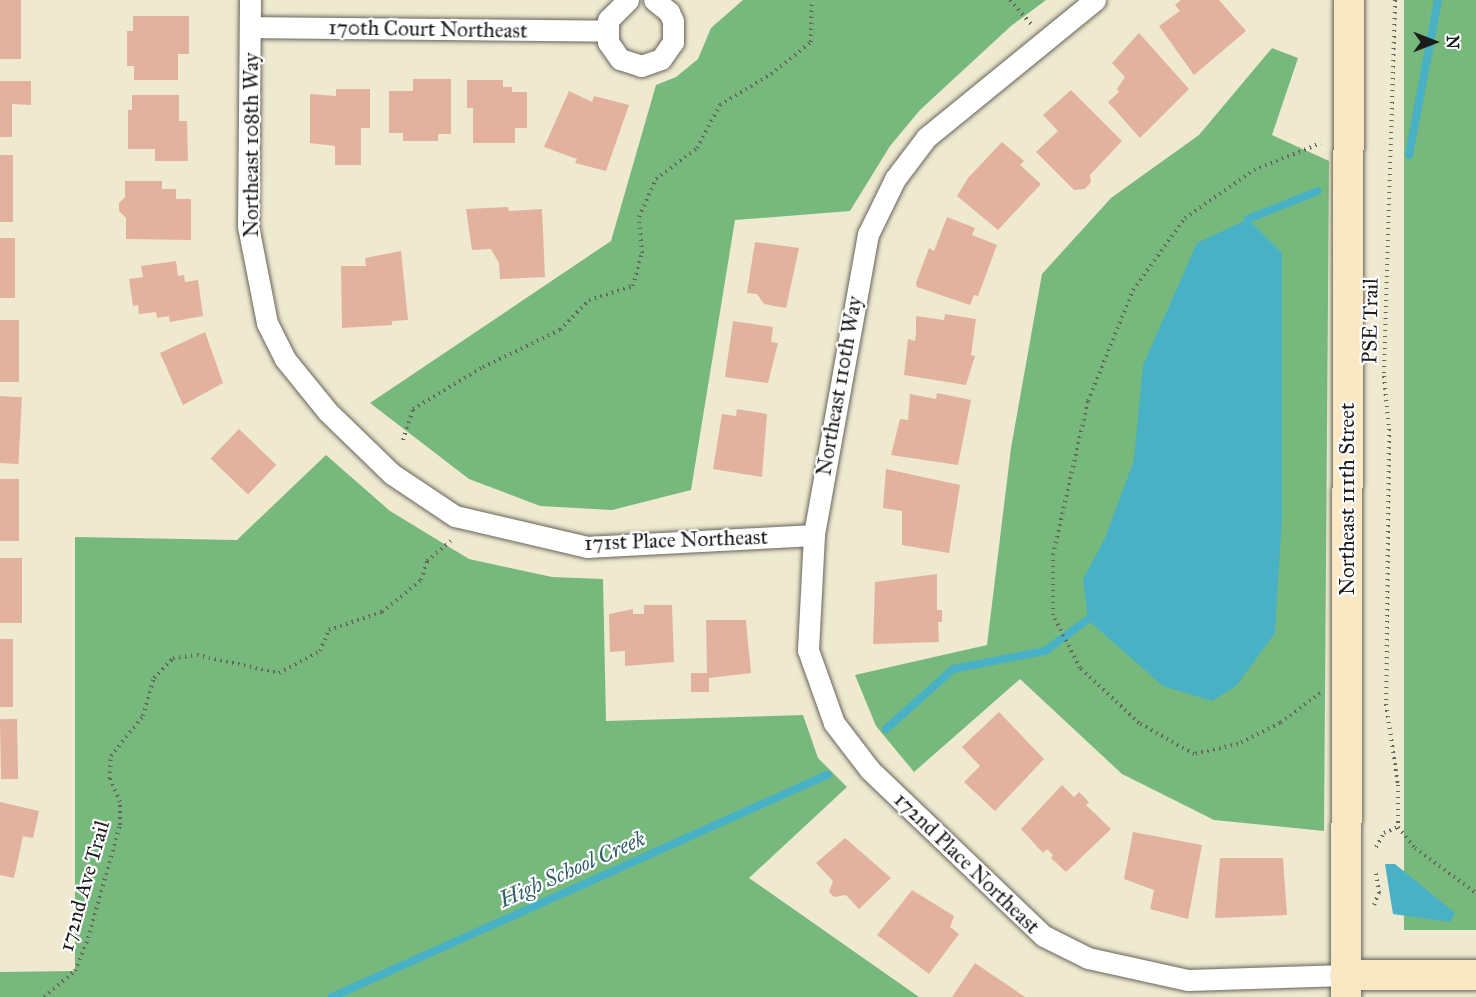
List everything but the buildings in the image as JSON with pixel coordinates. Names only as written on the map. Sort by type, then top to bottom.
[{"type":"street","name":"Northeast 108th Way","points":[[250,0],[248,226],[256,276],[267,323],[285,359],[328,412]]},
{"type":"street","points":[[627,0],[613,11],[606,31],[613,51],[630,64],[640,66],[661,59],[673,42],[675,32],[669,12],[654,0]]},
{"type":"street","name":"Northeast 110th Way","points":[[808,650],[814,535],[868,234],[895,179],[926,138],[1095,0]]},
{"type":"street","name":"Northeast 111th Street","points":[[1345,986],[1349,0]]},
{"type":"street","name":"170th Court Northeast","points":[[250,27],[606,31]]},
{"type":"street","name":"171st Place Northeast","points":[[328,412],[400,480],[455,516],[587,547],[814,535]]},
{"type":"street","name":"172nd Place Northeast","points":[[808,650],[834,723],[870,770],[1044,936],[1088,958],[1188,980],[1345,986]]},
{"type":"street","points":[[1345,986],[1476,975]]},
{"type":"path","points":[[403,440],[413,409],[483,367],[560,330],[589,300],[633,286],[642,253],[639,217],[656,179],[697,148],[720,105],[771,74],[811,42],[812,0]]},
{"type":"path","points":[[1010,0],[1045,40]]},
{"type":"path","name":"PSE Trail","points":[[1395,0],[1384,376],[1389,429],[1386,704],[1398,784],[1398,826]]},
{"type":"path","points":[[1326,687],[1280,723],[1238,744],[1194,754],[1139,723],[1080,668],[1053,615],[1053,555],[1085,412],[1133,290],[1185,218],[1254,170],[1327,140]]},
{"type":"path","name":"172nd Ave Trail","points":[[44,997],[75,971],[88,938],[120,825],[120,802],[110,778],[111,756],[143,716],[154,678],[173,658],[197,654],[279,673],[320,651],[329,630],[382,612],[421,580],[426,561],[451,541]]},
{"type":"path","points":[[1376,855],[1376,844],[1384,833],[1398,826],[1415,848],[1476,892]]},
{"type":"path","points":[[1370,910],[1379,898],[1375,866]]},
{"type":"green space","points":[[743,0],[1046,0],[1011,26],[920,110],[890,146],[850,211],[735,220],[691,490],[612,510],[540,506],[469,479],[370,403],[611,241],[656,85],[676,77],[698,59],[711,28]]},
{"type":"green space","points":[[1404,0],[1476,0],[1476,930],[1404,930]]},
{"type":"green space","points":[[1272,48],[1298,58],[1272,135],[1329,161],[1324,831],[1214,820],[1122,774],[1020,679],[914,772],[876,726],[855,675],[987,645],[1011,448],[1042,274],[1111,198],[1199,135]]},
{"type":"green space","points":[[326,455],[390,511],[469,559],[552,577],[603,579],[606,721],[803,715],[818,758],[847,787],[749,878],[919,997],[0,997],[0,972],[75,971],[75,537],[237,540]]},
{"type":"water","points":[[1248,219],[1282,253],[1282,516],[1275,633],[1236,686],[1212,701],[1163,686],[1088,620],[1083,579],[1105,538],[1134,460],[1143,365],[1197,243]]},
{"type":"water","points":[[1385,864],[1395,864],[1455,913],[1450,922],[1393,914]]},
{"type":"waterway","name":"High School Creek","points":[[1409,155],[1438,0]]},
{"type":"waterway","name":"High School Creek","points":[[1248,219],[1318,191]]},
{"type":"waterway","name":"High School Creek","points":[[886,729],[953,669],[1045,651],[1087,620]]},
{"type":"waterway","name":"High School Creek","points":[[332,997],[827,775]]}]
